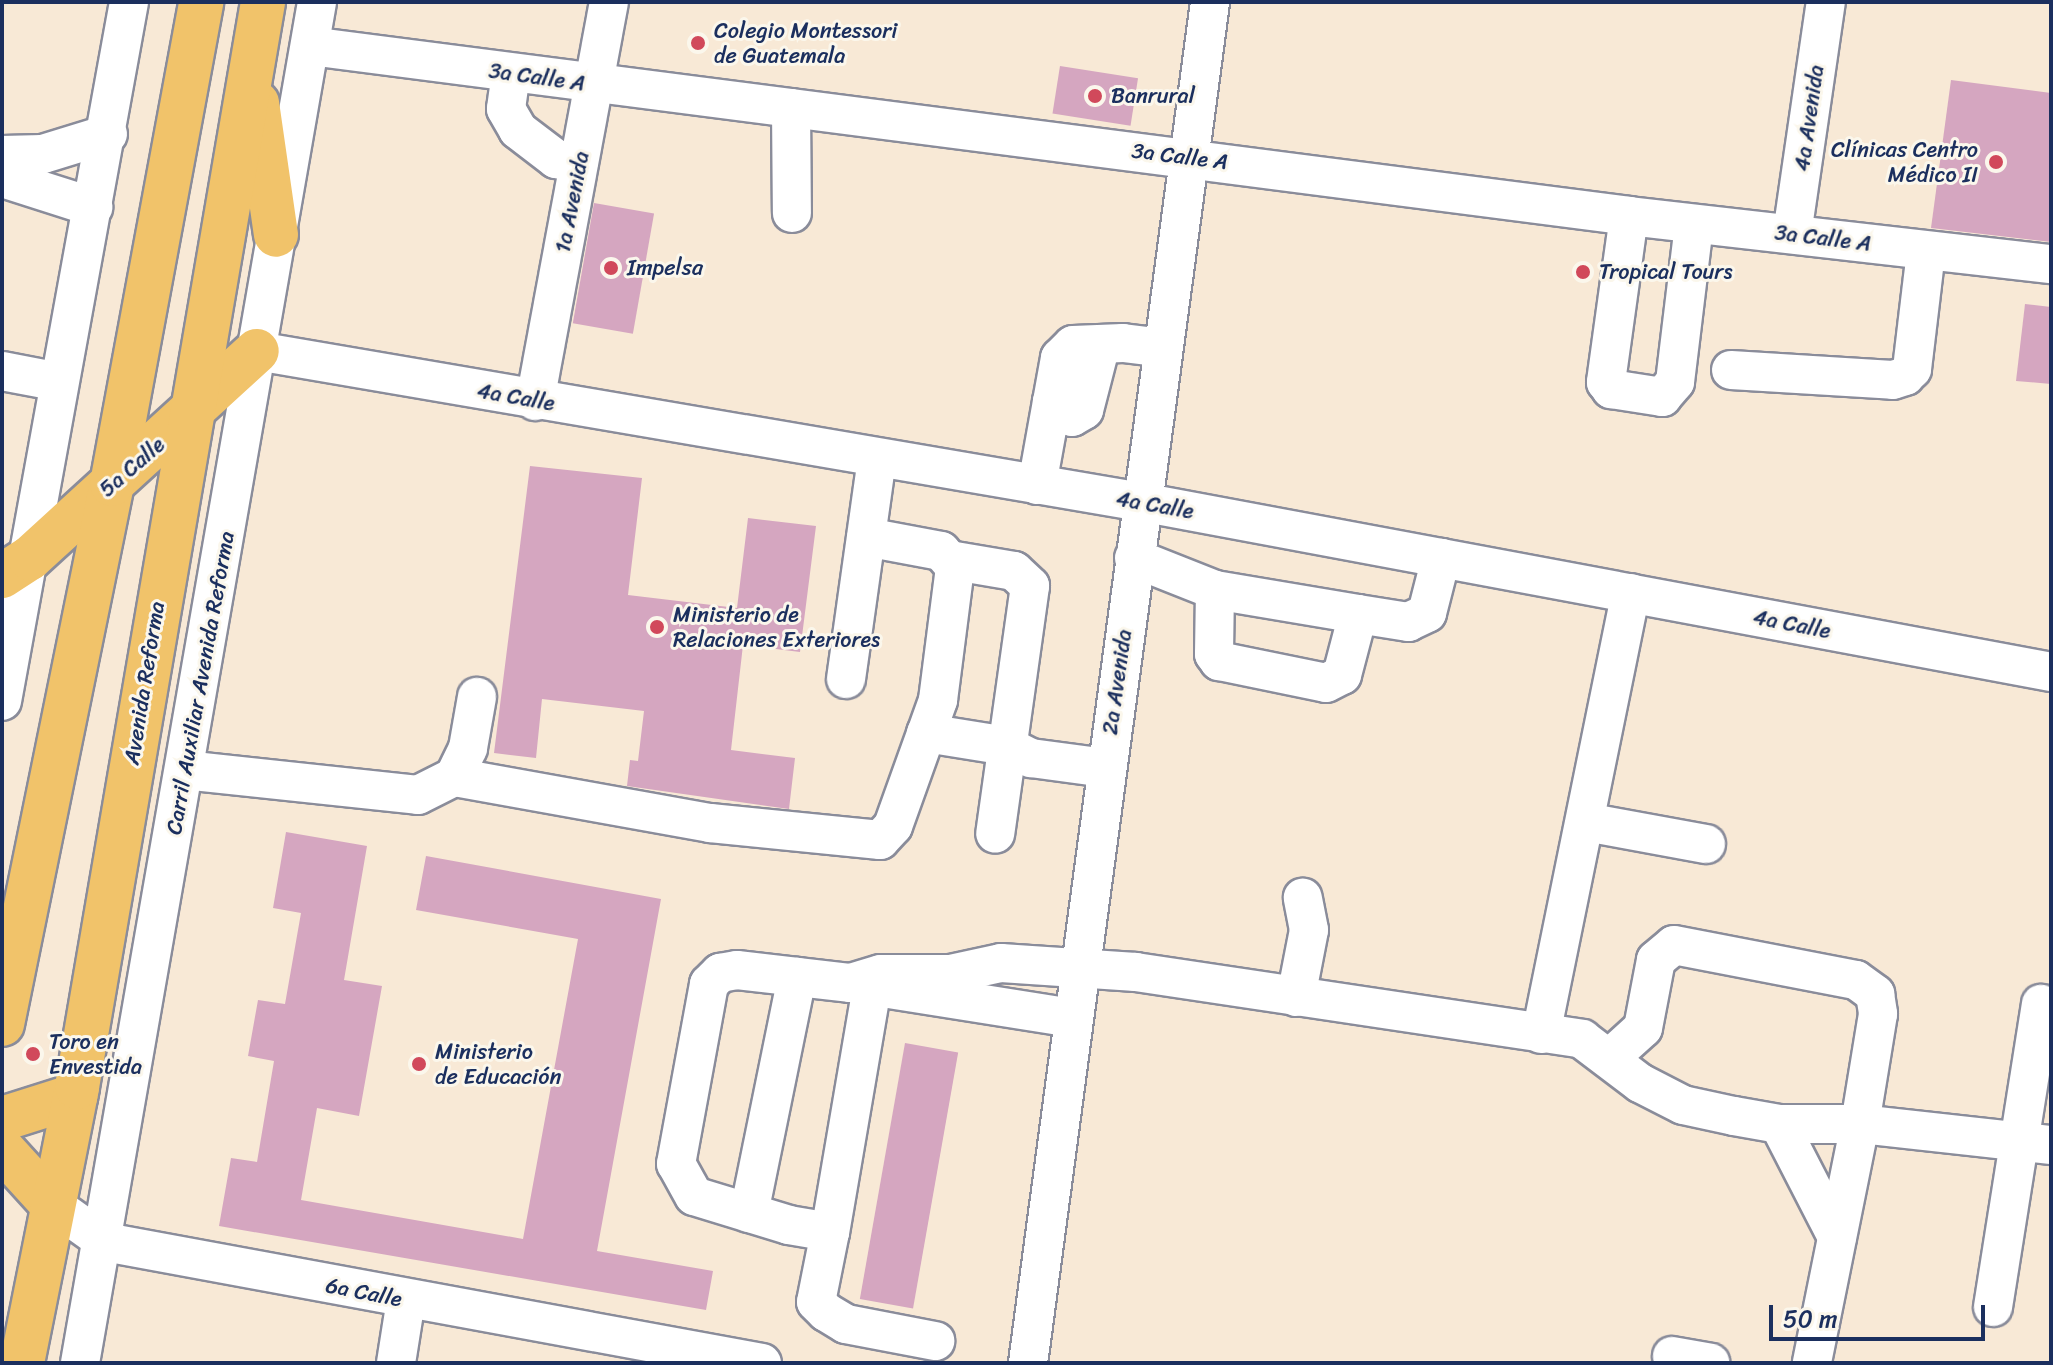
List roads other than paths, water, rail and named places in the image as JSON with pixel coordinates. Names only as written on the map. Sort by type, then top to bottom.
[{"type":"main road","points":[[2,1024],[112,484],[201,2]]},
{"type":"main road","name":"Avenida Reforma","points":[[22,1363],[75,1096],[189,414],[263,2]]},
{"type":"main road","points":[[251,65],[276,235]]},
{"type":"main road","name":"5a Calle","points":[[16,567],[257,351]]},
{"type":"main road","points":[[2,1119],[75,1096]]},
{"type":"main road","name":"6a Calle","points":[[2,1149],[52,1204]]},
{"type":"street","points":[[2,701],[16,567],[59,382],[108,134],[129,2]]},
{"type":"street","name":"Carril Auxiliar Avenida Reforma","points":[[80,1363],[105,1242],[317,2]]},
{"type":"street","name":"1a Avenida","points":[[535,401],[609,2]]},
{"type":"street","name":"2a Avenida","points":[[1028,1363],[1210,2]]},
{"type":"street","name":"4a Avenida","points":[[1792,234],[1826,2]]},
{"type":"street","name":"3a Calle A","points":[[310,46],[1629,216],[2051,264]]},
{"type":"street","points":[[511,73],[506,109],[518,130],[556,159],[579,163]]},
{"type":"street","points":[[791,108],[792,213]]},
{"type":"street","points":[[2,155],[43,154],[108,134]]},
{"type":"street","points":[[2,178],[93,207]]},
{"type":"street","points":[[1629,216],[1606,382],[1611,389],[1662,397],[1675,382],[1694,224]]},
{"type":"street","points":[[1731,370],[1893,380],[1905,376],[1912,369],[1926,251]]},
{"type":"street","points":[[1037,485],[1060,358],[1073,345],[1162,348]]},
{"type":"street","name":"4a Calle","points":[[257,351],[535,401],[1141,502],[2051,672]]},
{"type":"street","points":[[2,371],[59,382]]},
{"type":"street","points":[[846,679],[877,458]]},
{"type":"street","points":[[866,537],[941,551],[955,561],[1014,571],[1030,586],[995,834]]},
{"type":"street","points":[[1134,558],[1215,590],[1358,614],[1419,620],[1427,613],[1441,558]]},
{"type":"street","points":[[184,770],[418,795],[454,777],[710,823],[867,842],[880,840],[893,826],[938,700],[955,561]]},
{"type":"street","points":[[1215,590],[1214,654],[1229,667],[1335,681],[1342,675],[1358,614]]},
{"type":"street","points":[[1541,1034],[1631,593]]},
{"type":"street","points":[[454,777],[468,748],[477,697]]},
{"type":"street","points":[[926,733],[1007,746],[1031,758],[1107,757]]},
{"type":"street","points":[[1586,822],[1706,844]]},
{"type":"street","points":[[1296,997],[1309,930],[1303,898]]},
{"type":"street","points":[[1611,1057],[1643,1028],[1650,1014],[1656,960],[1674,945],[1856,980],[1875,994],[1878,1014],[1860,1124],[1812,1363]]},
{"type":"street","points":[[862,985],[881,974],[950,974],[1001,963],[1080,968],[1296,997],[1582,1039],[1611,1057],[1640,1083],[1683,1105],[1779,1124],[1860,1124],[2035,1144]]},
{"type":"street","points":[[830,1232],[694,1196],[676,1164],[709,984],[720,973],[737,970],[862,985],[1072,1018]]},
{"type":"street","points":[[749,1213],[797,977]]},
{"type":"street","points":[[862,985],[830,1232],[816,1302],[846,1324],[935,1341]]},
{"type":"street","points":[[1993,1307],[2035,1144],[2041,1004]]},
{"type":"street","points":[[1779,1124],[1837,1237]]},
{"type":"street","name":"6a Calle","points":[[52,1204],[105,1242],[406,1300],[762,1363]]},
{"type":"street","points":[[396,1363],[406,1300]]},
{"type":"street","points":[[1672,1356],[1710,1363]]},
{"type":"place","name":"Colegio Montessori de Guatemala","points":[[698,43]]},
{"type":"place","name":"Banrural","points":[[1095,96]]},
{"type":"place","name":"Clínicas Centro Médico II","points":[[1996,162]]},
{"type":"place","name":"Impelsa","points":[[611,268]]},
{"type":"place","name":"Tropical Tours","points":[[1583,272]]},
{"type":"place","name":"Ministerio de Relaciones Exteriores","points":[[657,627]]},
{"type":"place","name":"Toro en Envestida","points":[[33,1054]]},
{"type":"place","name":"Ministerio de Educación","points":[[419,1064]]}]
